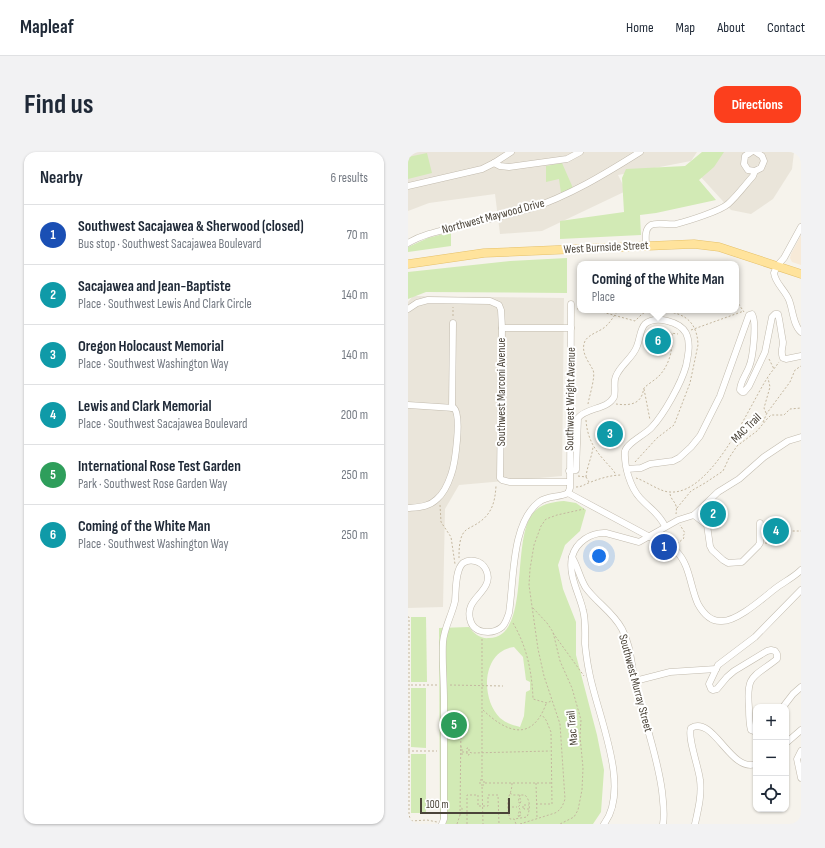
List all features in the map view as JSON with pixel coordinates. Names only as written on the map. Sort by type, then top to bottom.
[{"type":"main road","name":"West Burnside Street","points":[[408,264],[479,254],[684,244],[709,245],[801,274]]},
{"type":"street","points":[[408,186],[476,170],[494,163],[511,152]]},
{"type":"street","points":[[494,163],[500,166],[509,167],[567,159],[580,152]]},
{"type":"street","name":"Northwest Maywood Drive","points":[[408,243],[434,232],[511,214],[544,203],[574,191],[640,152]]},
{"type":"street","points":[[751,152],[745,156],[744,164],[748,170],[755,171],[761,168],[764,162],[762,156],[756,152]]},
{"type":"street","points":[[646,246],[646,232],[650,226],[655,224],[668,225],[679,223],[723,208],[753,176],[755,171]]},
{"type":"street","points":[[801,228],[784,258],[774,270],[774,276],[788,298],[797,328],[801,332]]},
{"type":"street","points":[[408,309],[417,303],[424,301],[453,301]]},
{"type":"street","name":"Southwest Marconi Avenue","points":[[453,301],[490,301],[499,305],[501,310],[500,478],[510,482],[569,482]]},
{"type":"street","name":"Southwest Wright Avenue","points":[[568,493],[571,304]]},
{"type":"street","points":[[627,469],[641,468],[650,464],[673,461],[686,453],[696,441],[720,396],[748,317],[752,314],[754,320],[752,358],[740,388],[742,392],[747,390],[765,352],[772,317],[775,314],[778,314],[779,316],[780,331],[783,341],[781,352],[783,358],[786,359],[801,356]]},
{"type":"street","points":[[569,471],[576,470],[578,418],[586,412],[610,402],[614,396],[616,375],[634,353],[644,325],[651,320],[657,319],[672,323],[685,332],[688,347],[686,367],[668,404],[651,428],[626,448],[624,454],[627,469],[635,492],[658,513],[665,526]]},
{"type":"street","points":[[452,408],[453,324]]},
{"type":"street","points":[[502,328],[571,328]]},
{"type":"street","points":[[408,405],[452,408],[457,413],[457,436],[454,461],[447,486],[434,502],[422,507],[408,508]]},
{"type":"street","points":[[604,824],[611,809],[614,774],[612,756],[589,673],[585,646],[584,611],[572,572],[572,558],[576,549],[582,541],[597,533],[606,533],[639,542],[665,526],[694,515],[718,492],[739,480],[764,457],[788,441],[801,437]]},
{"type":"street","points":[[441,824],[444,818],[444,640],[455,601],[456,580],[459,568],[467,561],[477,562],[487,571],[488,578],[486,585],[473,600],[470,614],[472,625],[476,629],[490,632],[496,631],[508,618],[512,596],[516,548],[524,521],[529,513],[540,502],[549,497],[564,496],[568,493],[673,549],[686,566],[699,605],[710,618],[716,621],[728,620],[740,615],[801,570]]},
{"type":"street","points":[[694,515],[707,526],[712,550],[722,560],[728,563],[742,562],[752,554],[760,542],[760,523]]},
{"type":"street","name":"Southwest Murray Street","points":[[572,558],[576,563],[585,586],[611,612],[622,628],[630,648],[635,681],[653,745],[664,802],[663,824]]},
{"type":"street","points":[[753,731],[751,730],[750,725],[747,698],[748,686],[756,674],[777,659],[777,653],[774,650],[766,651],[734,671],[717,689],[713,690],[709,687],[709,684],[716,669],[723,661],[755,637],[801,590]]},
{"type":"street","points":[[635,681],[670,672],[716,669]]},
{"type":"street","points":[[785,704],[801,687]]},
{"type":"street","points":[[695,824],[700,801],[700,780],[698,766],[689,735],[691,728],[694,726],[703,726],[736,758],[747,765],[753,764]]},
{"type":"street","points":[[789,740],[801,730]]},
{"type":"street","points":[[801,750],[797,759],[801,778]]},
{"type":"path","points":[[453,301],[453,324]]},
{"type":"path","points":[[739,304],[748,317]]},
{"type":"path","points":[[739,313],[744,311]]},
{"type":"path","points":[[606,313],[635,321],[644,313]]},
{"type":"path","points":[[640,336],[646,338],[662,332],[685,332],[738,313]]},
{"type":"path","points":[[587,408],[594,374],[586,358],[584,346],[585,341],[590,335],[604,328],[611,322],[614,315]]},
{"type":"path","points":[[610,402],[624,405],[637,402],[642,396],[644,389],[660,375],[667,365],[672,352],[672,333]]},
{"type":"path","points":[[765,352],[768,353],[772,368],[774,369]]},
{"type":"path","points":[[633,477],[644,480],[670,492],[682,491],[691,487],[702,479],[712,468],[768,377],[783,358]]},
{"type":"path","points":[[762,424],[766,413],[790,382],[794,370],[801,366],[801,370]]},
{"type":"path","points":[[766,413],[764,408],[770,387],[768,377]]},
{"type":"path","points":[[644,389],[651,428]]},
{"type":"path","name":"MAC Trail","points":[[677,508],[691,491],[705,484],[723,471],[737,446],[757,431],[771,415],[784,415],[790,409],[801,408]]},
{"type":"path","points":[[586,416],[587,432],[593,446],[616,475]]},
{"type":"path","points":[[589,482],[586,477],[593,446]]},
{"type":"path","points":[[575,487],[616,475],[622,475]]},
{"type":"path","points":[[575,476],[586,477]]},
{"type":"path","points":[[459,559],[462,535],[465,531],[478,523],[488,514],[494,502],[496,486]]},
{"type":"path","points":[[670,492],[671,497],[676,503],[676,517]]},
{"type":"path","points":[[520,824],[560,811],[565,799],[560,724],[544,676],[532,608],[529,585],[531,556],[543,522],[550,517],[584,508],[588,504]]},
{"type":"path","points":[[441,506],[440,522],[451,537],[455,568],[458,564]]},
{"type":"path","points":[[675,546],[684,538],[683,536],[685,533],[680,523]]},
{"type":"path","points":[[760,542],[780,544],[782,543],[782,531],[801,531]]},
{"type":"path","name":"Mac Trail","points":[[532,608],[547,623],[553,632],[560,661],[572,688],[581,720],[580,736],[583,768],[582,790],[578,810],[574,817],[560,824]]},
{"type":"path","points":[[408,617],[410,617],[409,751],[411,824]]},
{"type":"path","points":[[508,618],[516,629],[528,656],[533,699],[547,703],[552,701]]},
{"type":"path","points":[[482,631],[482,780],[480,780],[480,785],[482,785],[482,824]]},
{"type":"path","points":[[553,632],[584,676]]},
{"type":"path","points":[[410,685],[439,685]]},
{"type":"path","points":[[449,685],[503,686]]},
{"type":"path","points":[[482,710],[503,726],[513,730],[522,730],[534,724],[542,715],[547,703]]},
{"type":"path","points":[[536,804],[552,804],[551,732],[542,715]]},
{"type":"path","points":[[460,815],[460,755],[462,755],[462,747],[460,747],[461,724]]},
{"type":"path","points":[[467,752],[467,748],[469,748],[469,752]]},
{"type":"path","points":[[409,751],[440,750]]},
{"type":"path","points":[[457,750],[467,752],[466,755],[469,755],[469,752]]},
{"type":"path","points":[[469,752],[551,751]]},
{"type":"path","points":[[482,780],[484,780],[484,783]]},
{"type":"path","points":[[482,785],[484,785],[484,783],[552,783]]},
{"type":"path","points":[[510,793],[526,796],[529,805],[527,817],[510,819],[508,807],[510,793],[512,790],[512,783]]},
{"type":"path","points":[[536,783],[537,819]]},
{"type":"path","points":[[467,824],[467,795],[478,795],[478,806],[488,806],[488,795],[498,795],[499,824]]},
{"type":"path","points":[[520,795],[518,802],[524,809],[529,809]]},
{"type":"path","points":[[519,810],[524,805],[529,805]]},
{"type":"path","points":[[457,824],[460,815],[462,814],[462,808],[460,806]]},
{"type":"path","points":[[508,807],[518,807]]},
{"type":"path","points":[[518,807],[519,818]]},
{"type":"path","points":[[462,811],[467,810]]},
{"type":"path","points":[[514,819],[516,824]]},
{"type":"path","points":[[410,821],[427,820],[441,824]]},
{"type":"shaded area","points":[[408,152],[697,152],[691,161],[618,175],[626,191],[542,231],[500,234],[495,194],[429,203],[408,211]]},
{"type":"shaded area","points":[[719,152],[794,152],[792,169],[773,199],[751,214],[731,210],[700,176]]},
{"type":"shaded area","points":[[801,235],[801,265],[792,262],[790,258]]},
{"type":"shaded area","points":[[413,296],[564,298],[562,476],[459,485],[445,509],[443,607],[408,608],[408,302]]},
{"type":"green space","points":[[702,152],[724,152],[714,167],[699,180],[716,200],[640,215],[641,235],[560,239],[560,221],[624,212],[622,178],[626,169],[685,166]]},
{"type":"green space","points":[[427,153],[432,173],[408,179],[408,157]]},
{"type":"green space","points":[[562,163],[573,188],[561,193],[559,179],[546,182],[546,166]]},
{"type":"green space","points":[[451,232],[451,246],[408,252],[408,247],[428,238]]},
{"type":"green space","points":[[567,258],[567,293],[426,292],[408,299],[408,272],[510,261]]},
{"type":"green space","points":[[564,501],[576,503],[586,510],[580,531],[565,545],[558,565],[563,589],[576,622],[576,655],[597,735],[604,770],[601,812],[593,824],[440,824],[439,628],[469,627],[478,636],[483,638],[489,638],[503,633],[511,621],[516,604],[523,541],[527,523],[538,508],[549,503]],"holes":[[[514,647],[523,657],[526,680],[530,682],[530,690],[526,692],[524,716],[520,727],[509,724],[500,718],[489,699],[487,688],[490,666],[503,650]]]},
{"type":"green space","points":[[411,617],[426,617],[427,682],[411,682]]},
{"type":"green space","points":[[411,688],[426,688],[426,748],[411,747]]},
{"type":"green space","points":[[411,754],[426,754],[426,813],[411,813]]},
{"type":"place","name":"Coming of the White Man","points":[[658,341]]},
{"type":"place","name":"Oregon Holocaust Memorial","points":[[610,434]]},
{"type":"place","name":"Sacajawea and Jean-Baptiste","points":[[713,514]]},
{"type":"place","name":"Lewis and Clark Memorial","points":[[776,531]]},
{"type":"place","name":"Southwest Sacajawea & Sherwood (closed)","points":[[664,547]]},
{"type":"place","name":"International Rose Test Garden","points":[[454,725]]}]
